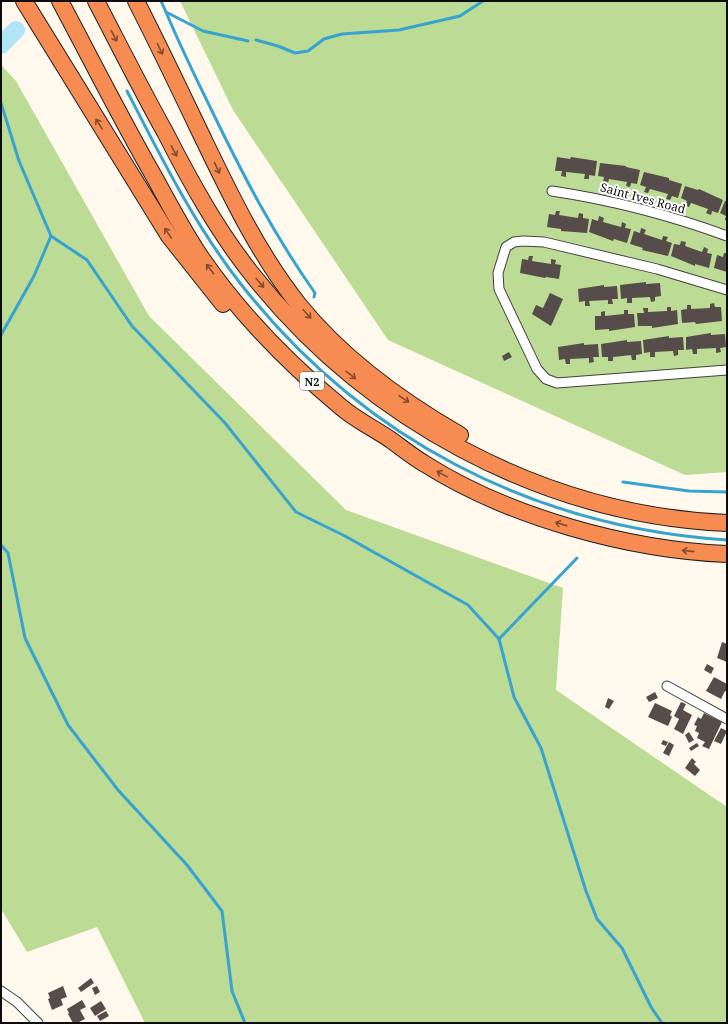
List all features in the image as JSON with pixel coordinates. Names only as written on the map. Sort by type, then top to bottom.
[{"type":"highway","points":[[24,1],[169,236],[200,276],[236,320],[283,367],[343,408]]},
{"type":"highway","name":"N2","points":[[60,1],[143,158],[199,255],[238,307],[275,347],[343,408],[425,464],[466,487],[524,512],[560,524],[641,544],[675,550],[727,554]]},
{"type":"highway","name":"N2","points":[[96,1],[191,181],[250,272],[306,336],[345,371],[416,423],[496,466],[575,496],[639,512],[683,519],[727,523]]},
{"type":"highway","points":[[136,1],[231,197],[250,231],[299,305],[329,338],[365,370],[399,396],[443,425],[483,448],[575,496]]},
{"type":"street","name":"Saint Ives Road","points":[[552,191],[608,200],[727,236]]},
{"type":"street","points":[[727,290],[657,269],[544,242],[514,242],[506,247],[498,273],[499,289],[537,369],[546,379],[558,383],[727,370]]},
{"type":"street","points":[[667,686],[727,719]]},
{"type":"street","points":[[1,991],[17,1002],[38,1023]]},
{"type":"green space","points":[[180,1],[727,1],[727,472],[685,475],[388,340],[233,110]]},
{"type":"green space","points":[[1,65],[16,81],[149,316],[346,510],[563,588],[556,690],[727,807],[727,1023],[145,1023],[97,927],[27,952],[1,909]]},
{"type":"building","points":[[557,157],[570,159],[571,157],[597,161],[595,176],[589,175],[589,179],[584,179],[585,174],[566,172],[566,177],[561,176],[562,171],[555,171]]},
{"type":"building","points":[[600,163],[626,166],[640,170],[637,184],[631,183],[630,187],[626,186],[627,182],[609,179],[608,183],[603,182],[604,177],[598,176]]},
{"type":"building","points":[[644,172],[669,178],[669,180],[682,184],[678,198],[672,196],[670,200],[666,199],[668,194],[650,189],[648,193],[644,192],[646,187],[640,185]]},
{"type":"building","points":[[685,186],[699,189],[723,200],[718,213],[712,211],[711,215],[706,213],[708,209],[691,203],[689,207],[685,205],[687,201],[681,198]]},
{"type":"building","points":[[725,201],[727,201],[727,221],[725,220],[726,216],[720,213]]},
{"type":"building","points":[[556,211],[560,211],[559,215],[578,218],[579,213],[583,214],[583,218],[589,219],[587,233],[561,231],[561,229],[547,227],[549,214],[555,215]]},
{"type":"building","points":[[599,216],[604,218],[603,222],[621,227],[622,222],[626,224],[625,228],[631,229],[627,243],[614,239],[613,241],[589,232],[592,219],[598,221]]},
{"type":"building","points":[[641,228],[646,230],[644,234],[662,240],[663,236],[668,237],[666,241],[672,243],[668,256],[642,250],[643,248],[630,244],[634,231],[640,233]]},
{"type":"building","points":[[681,241],[686,242],[685,246],[702,252],[704,247],[708,249],[707,253],[712,254],[709,268],[695,264],[695,266],[671,256],[674,244],[680,245]]},
{"type":"building","points":[[724,253],[727,253],[727,272],[714,268],[717,255],[723,257]]},
{"type":"building","points":[[529,256],[533,256],[532,261],[551,264],[551,259],[556,260],[555,264],[561,265],[559,279],[520,273],[522,259],[528,260]]},
{"type":"building","points":[[646,282],[646,284],[660,283],[661,296],[655,297],[655,301],[651,302],[650,297],[632,298],[632,303],[627,303],[627,298],[621,299],[620,285]]},
{"type":"building","points":[[604,285],[604,287],[617,286],[618,299],[612,299],[613,304],[608,304],[608,300],[589,301],[590,306],[585,306],[585,301],[579,302],[578,289]]},
{"type":"building","points":[[550,293],[563,299],[551,326],[532,314],[536,305],[543,308]]},
{"type":"building","points":[[714,303],[715,307],[721,307],[722,321],[696,324],[695,322],[682,323],[681,310],[687,309],[687,305],[691,305],[691,309],[710,308],[710,304]]},
{"type":"building","points":[[667,307],[671,307],[671,311],[677,310],[678,324],[652,328],[652,326],[638,326],[637,313],[644,313],[643,308],[648,308],[648,312],[667,311]]},
{"type":"building","points":[[624,310],[628,310],[628,314],[634,314],[635,327],[609,331],[609,329],[595,330],[595,316],[601,316],[601,312],[605,311],[605,316],[624,314]]},
{"type":"building","points":[[711,333],[711,335],[725,334],[726,347],[720,348],[721,352],[716,353],[716,348],[697,349],[697,354],[693,354],[692,349],[686,350],[686,337]]},
{"type":"building","points":[[669,336],[669,338],[683,337],[684,350],[678,350],[678,355],[674,356],[673,351],[655,352],[655,357],[650,357],[650,352],[644,353],[643,340]]},
{"type":"building","points":[[627,340],[627,342],[641,341],[642,354],[636,355],[636,360],[632,360],[631,355],[613,357],[613,361],[608,361],[608,357],[602,357],[601,344]]},
{"type":"building","points":[[584,343],[584,345],[598,344],[599,357],[593,357],[594,362],[589,363],[589,358],[570,359],[570,364],[566,364],[565,359],[559,360],[558,347]]},
{"type":"building","points":[[509,352],[512,357],[504,361],[502,356]]},
{"type":"building","points":[[722,642],[727,644],[727,662],[717,658]]},
{"type":"building","points":[[707,664],[714,668],[711,674],[704,670]]},
{"type":"building","points":[[714,677],[727,684],[727,692],[725,691],[721,699],[706,691]]},
{"type":"building","points":[[655,692],[658,698],[649,702],[646,697]]},
{"type":"building","points":[[608,698],[614,701],[609,709],[605,707]]},
{"type":"building","points":[[681,702],[686,704],[683,710],[692,715],[683,734],[674,729],[679,719],[674,716]]},
{"type":"building","points":[[655,703],[672,711],[670,715],[672,717],[668,726],[648,717]]},
{"type":"building","points":[[704,713],[722,722],[709,749],[702,746],[705,742],[697,738],[699,733],[695,731],[697,726],[694,725],[698,717],[701,719]]},
{"type":"building","points":[[721,728],[727,731],[721,744],[714,741]]},
{"type":"building","points":[[689,732],[694,740],[689,743],[685,735]]},
{"type":"building","points":[[663,740],[668,742],[666,746],[661,744]]},
{"type":"building","points":[[669,742],[674,745],[669,756],[663,753]]},
{"type":"building","points":[[697,743],[699,746],[691,751],[689,748]]},
{"type":"building","points":[[692,758],[696,762],[694,764],[700,770],[695,776],[685,768]]},
{"type":"building","points":[[91,978],[94,983],[81,992],[78,988]]},
{"type":"building","points":[[63,986],[67,997],[61,999],[63,1005],[52,1010],[48,999],[50,998],[48,993]]},
{"type":"building","points":[[97,986],[100,992],[95,995],[92,988]]},
{"type":"building","points":[[82,1000],[86,1007],[80,1010],[85,1019],[77,1023],[73,1023],[67,1009]]},
{"type":"building","points":[[101,1001],[106,1009],[95,1016],[90,1008]]},
{"type":"building","points":[[106,1011],[109,1016],[100,1021],[97,1016]]},
{"type":"waterway","points":[[161,1],[166,12],[203,31],[248,41]]},
{"type":"waterway","points":[[256,40],[278,46],[295,53],[308,51],[324,39],[342,34],[399,30],[460,16],[483,1]]},
{"type":"waterway","points":[[166,12],[194,74],[247,181],[286,249],[315,293],[314,297]]},
{"type":"waterway","points":[[1,45],[16,30]]},
{"type":"waterway","points":[[127,91],[193,214],[223,261],[240,283],[288,338],[340,387],[396,429],[456,465],[519,494],[586,516],[655,532],[727,540]]},
{"type":"waterway","points":[[1,103],[19,161],[51,236],[87,260],[132,326],[225,423],[296,512],[345,536],[468,605],[499,639],[514,697],[541,748],[586,891],[597,919],[622,948],[651,1007],[662,1023]]},
{"type":"waterway","points":[[1,335],[34,276],[51,236]]},
{"type":"waterway","points":[[623,482],[689,491],[727,492]]},
{"type":"waterway","points":[[1,545],[8,553],[25,638],[68,725],[118,790],[187,865],[222,911],[232,991],[245,1023]]},
{"type":"waterway","points":[[499,639],[577,558]]}]
